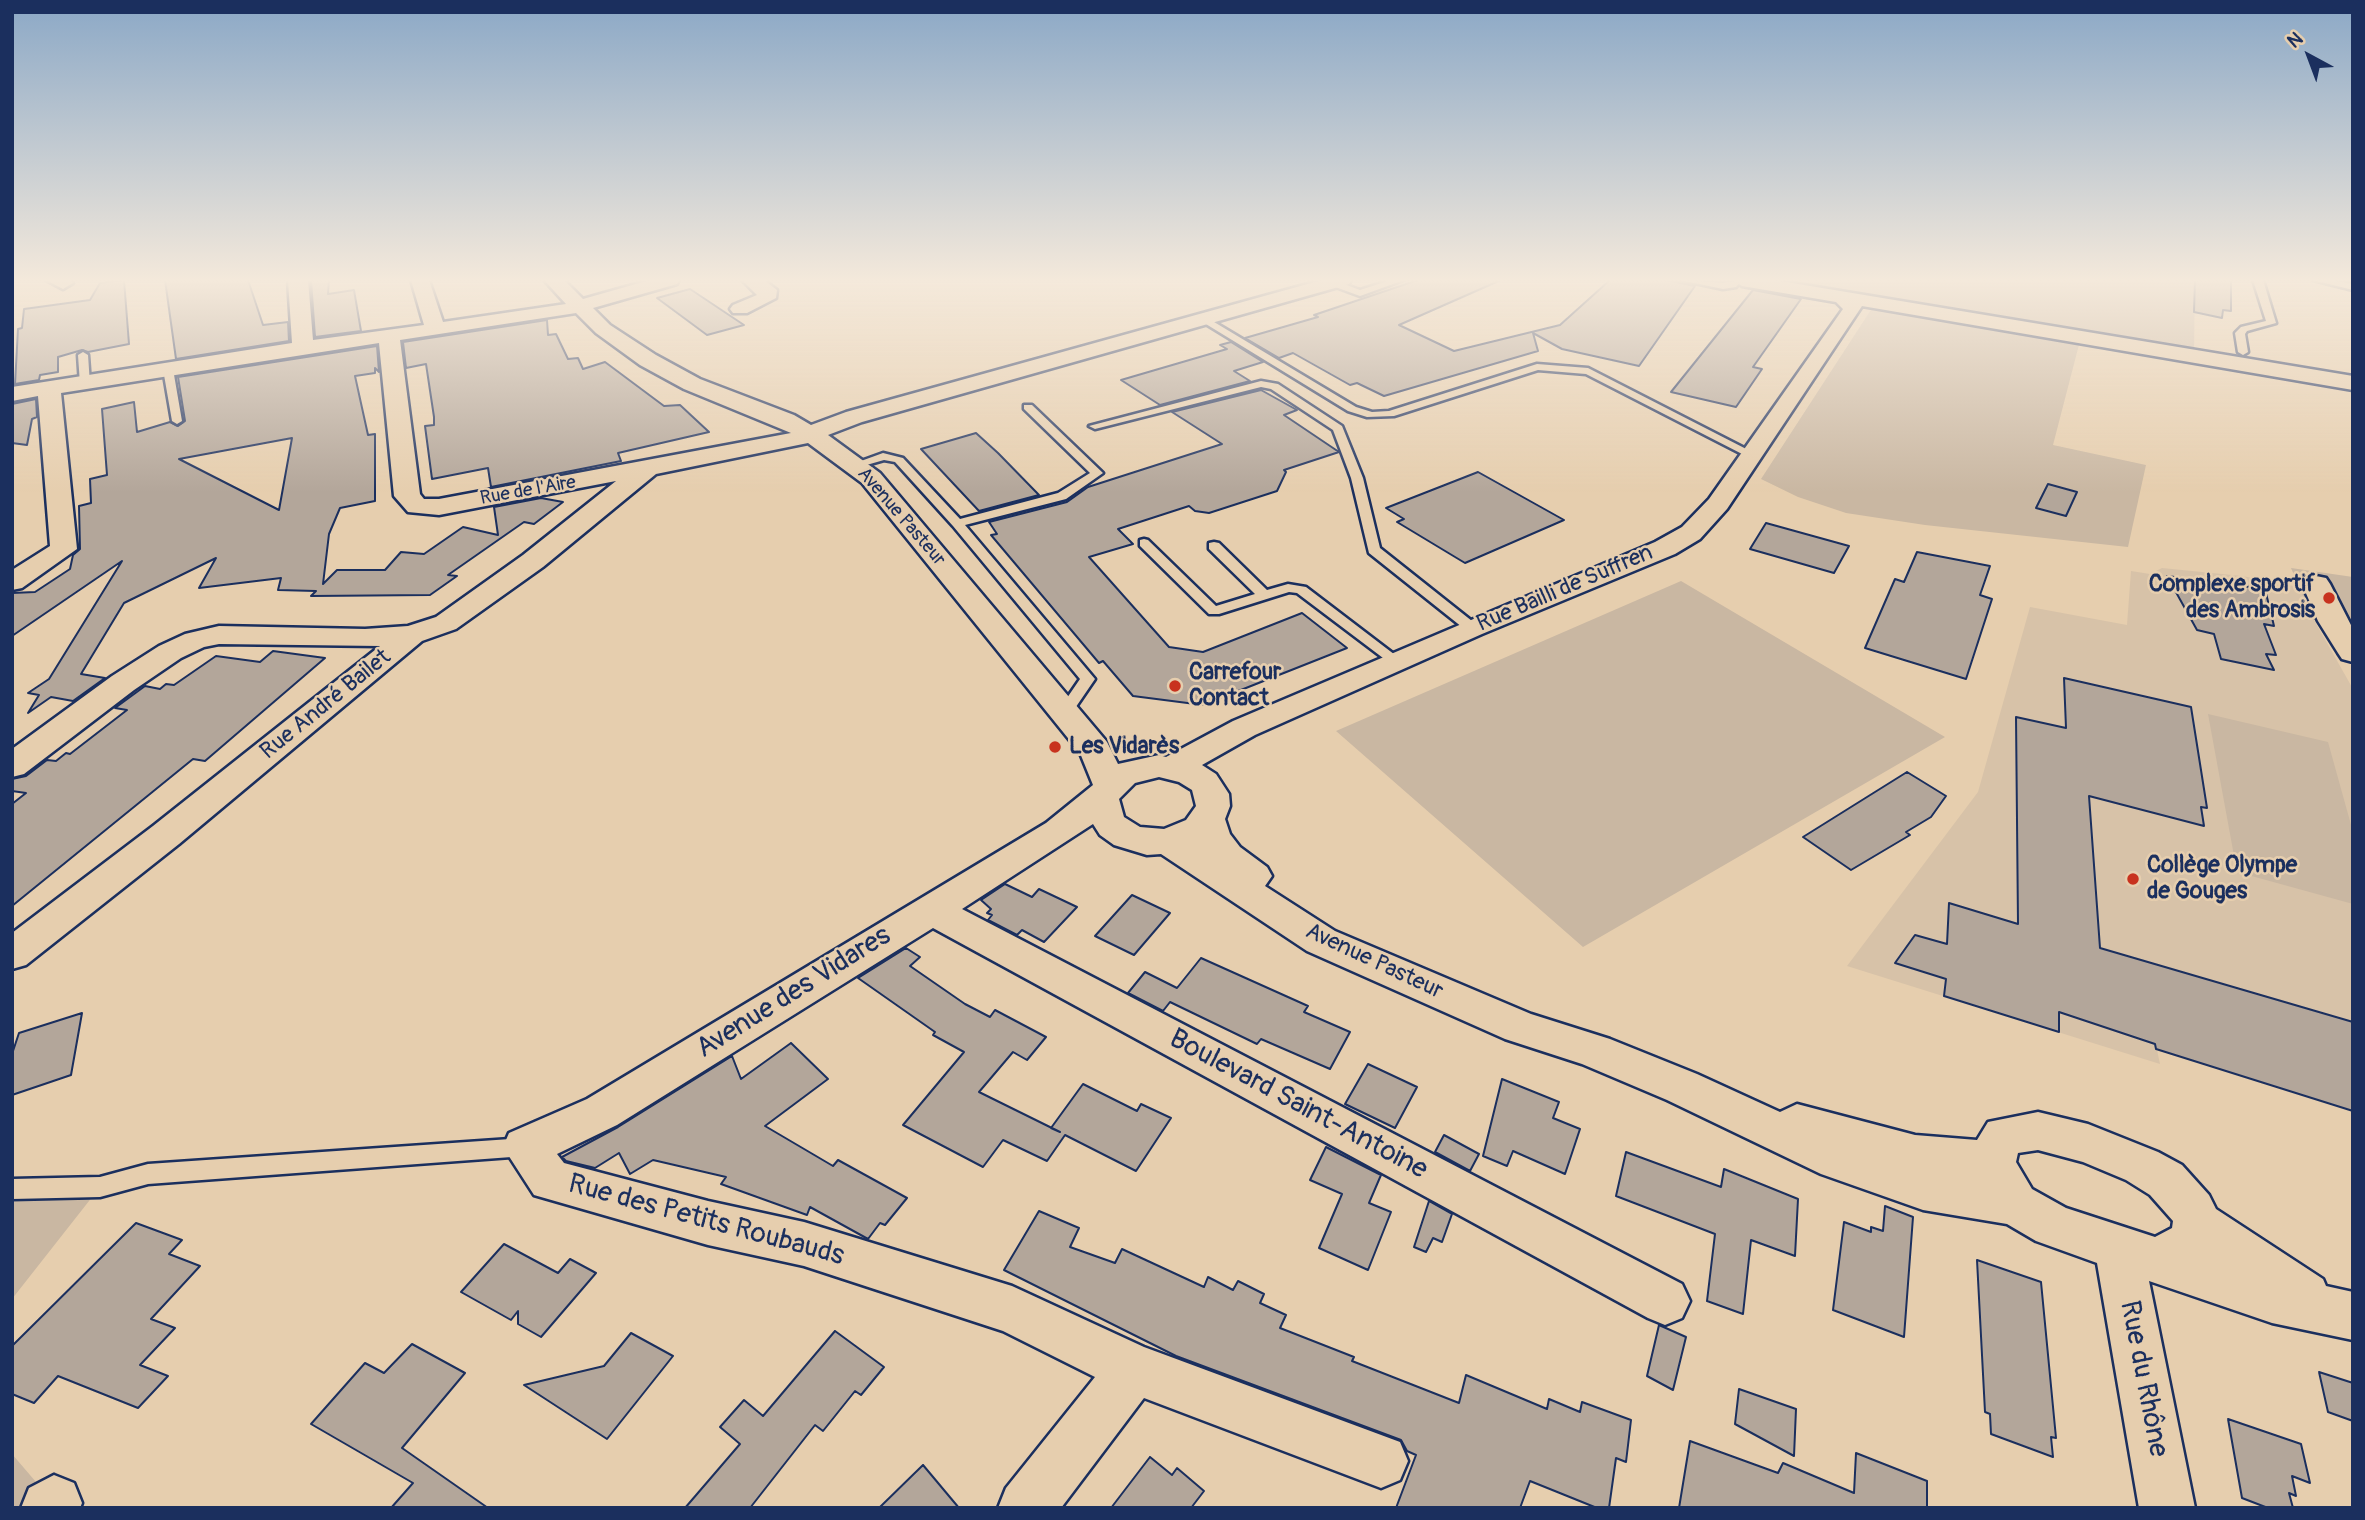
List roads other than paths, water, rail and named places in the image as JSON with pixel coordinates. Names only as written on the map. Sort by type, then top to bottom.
[{"type":"street","points":[[12,394],[284,351]]},
{"type":"street","name":"Rue de l'Aire","points":[[391,351],[407,496],[417,507],[439,507],[788,442],[854,417],[1090,351]]},
{"type":"street","name":"Avenue Pasteur","points":[[635,351],[692,384],[786,420],[856,465],[900,512],[1095,750],[1108,804]]},
{"type":"street","name":"Rue Bailli de Suffren","points":[[1159,767],[1472,628],[1665,548],[1692,533],[1718,504],[1823,351]]},
{"type":"street","points":[[2169,351],[2353,383]]},
{"type":"street","points":[[12,582],[64,548],[50,389]]},
{"type":"street","name":"Rue André Bailet","points":[[12,954],[166,835],[412,635],[446,623],[533,561],[647,469]]},
{"type":"street","points":[[2316,584],[2333,621],[2353,653]]},
{"type":"street","points":[[12,766],[123,683],[170,652],[195,640],[219,635],[365,638],[412,635]]},
{"type":"street","points":[[1095,750],[1190,773],[1208,788],[1213,806],[1208,819],[1199,829],[1168,841],[1147,842],[1127,836],[1108,804],[1125,774],[1159,767]]},
{"type":"street","name":"Avenue des Vidares","points":[[525,1147],[602,1112],[930,909],[1108,804]]},
{"type":"street","name":"Avenue Pasteur","points":[[1208,819],[1213,838],[1227,856],[1277,892],[1332,926],[1530,1011],[1595,1051]]},
{"type":"street","name":"Avenue Pasteur","points":[[1168,841],[1321,941],[1520,1027],[1595,1051],[1682,1087],[1837,1160],[1923,1189],[2016,1204]]},
{"type":"street","name":"Boulevard Saint-Antoine","points":[[930,909],[1665,1301]]},
{"type":"street","name":"Avenue Pasteur","points":[[1682,1087],[1839,1136],[1915,1155],[1993,1162]]},
{"type":"street","points":[[2138,1254],[2184,1250],[2194,1239],[2197,1223],[2193,1210],[2166,1180],[2143,1166],[2088,1144],[2038,1131],[2004,1136],[1997,1146],[1993,1162],[2000,1182],[2016,1204],[2053,1226],[2272,1299],[2340,1312]]},
{"type":"street","name":"Rue des Petits Roubauds","points":[[525,1147],[550,1180],[708,1223],[804,1244],[1012,1310],[1134,1369],[1381,1461]]},
{"type":"street","points":[[2197,1223],[2271,1275],[2340,1312]]},
{"type":"street","name":"Rue du Rhône","points":[[2138,1254],[2167,1508]]},
{"type":"street","points":[[1026,1508],[1134,1369]]},
{"type":"lane","points":[[1256,351],[1352,410],[1371,415],[1390,414],[1538,368],[1588,371],[1750,454]]},
{"type":"lane","points":[[83,355],[85,384]]},
{"type":"lane","points":[[168,369],[177,421]]},
{"type":"lane","points":[[1095,426],[1261,384],[1274,386],[1338,428],[1357,478],[1374,550],[1472,628]]},
{"type":"lane","points":[[957,523],[1062,496],[1097,473],[1028,407]]},
{"type":"lane","points":[[856,465],[883,456],[899,460],[957,523],[1088,679],[1064,714]]},
{"type":"lane","points":[[1143,543],[1214,611],[1288,588],[1301,590],[1396,661]]},
{"type":"lane","points":[[1214,546],[1265,596]]},
{"type":"lane","points":[[12,1189],[100,1187],[148,1174],[525,1147]]},
{"type":"place","name":"Complexe sportif des Ambrosis","points":[[2329,598]]},
{"type":"place","name":"Carrefour Contact","points":[[1175,686]]},
{"type":"place","name":"Les Vidarès","points":[[1055,747]]},
{"type":"place","name":"Collège Olympe de Gouges","points":[[2133,879]]}]
